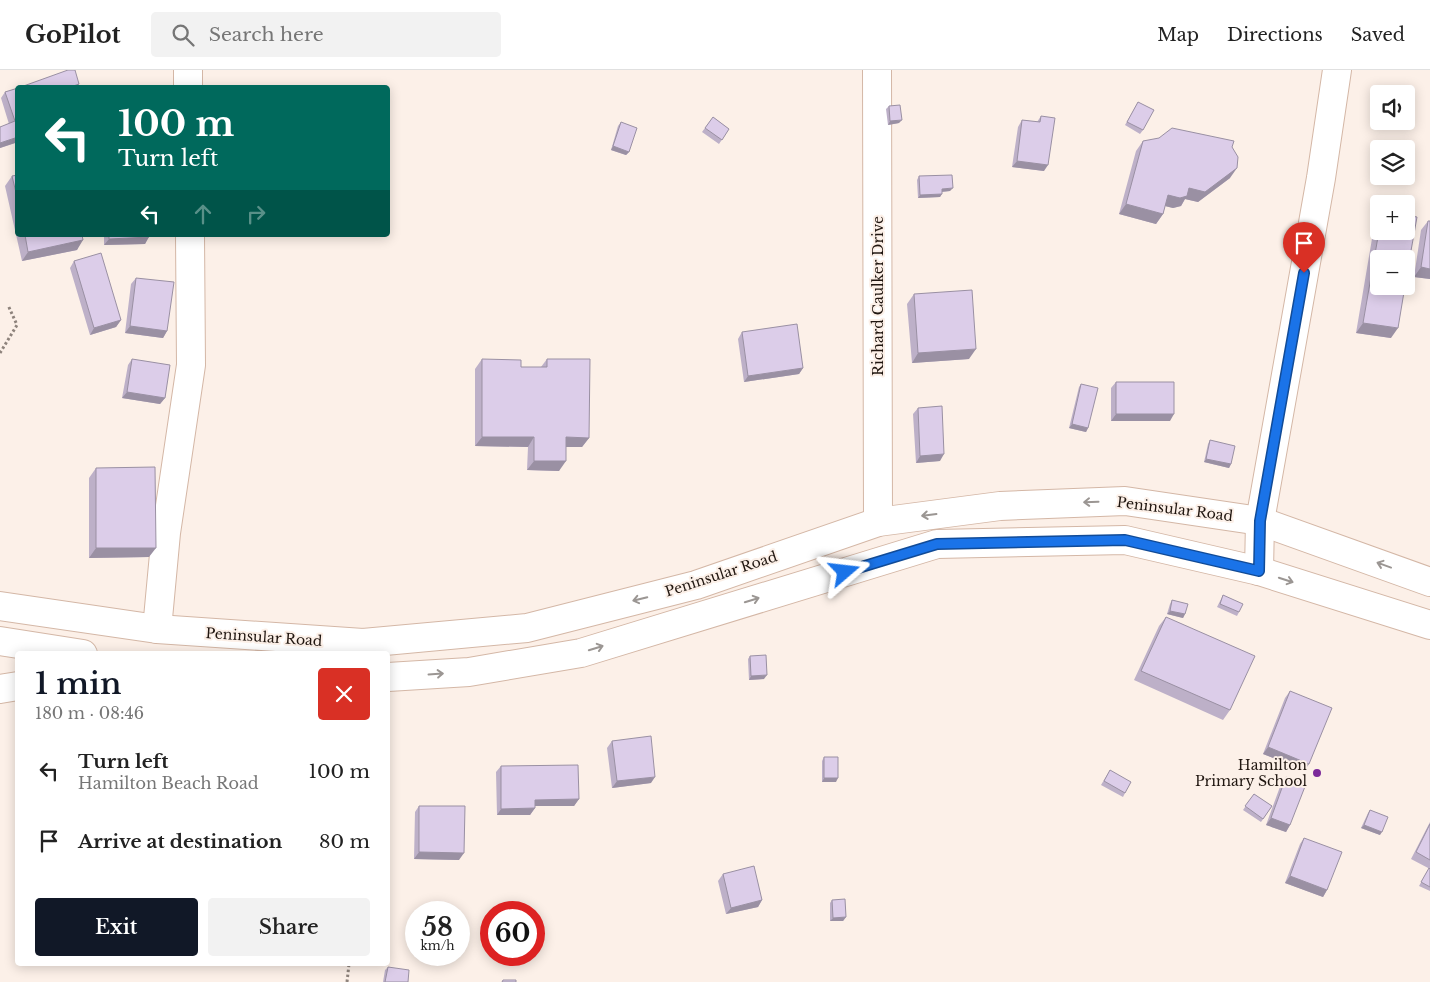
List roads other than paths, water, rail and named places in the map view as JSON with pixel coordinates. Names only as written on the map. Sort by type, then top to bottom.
[{"type":"main road","points":[[188,70],[188,85]]},
{"type":"main road","name":"Richard Caulker Drive","points":[[878,70],[878,522]]},
{"type":"main road","points":[[1259,571],[1260,521],[1321,178],[1337,70]]},
{"type":"main road","points":[[157,630],[166,533],[190,365],[190,237]]},
{"type":"main road","name":"Peninsular Road","points":[[0,606],[157,630],[363,643],[527,628],[696,585],[878,522],[1000,506],[1125,500],[1260,521],[1430,582]]},
{"type":"main road","points":[[390,677],[469,672],[581,653],[937,544],[1125,540],[1259,571],[1430,625]]},
{"type":"main road","points":[[0,641],[65,651]]},
{"type":"main road","points":[[0,689],[15,686]]},
{"type":"place","name":"Hamilton Primary School","points":[[1317,773]]}]
